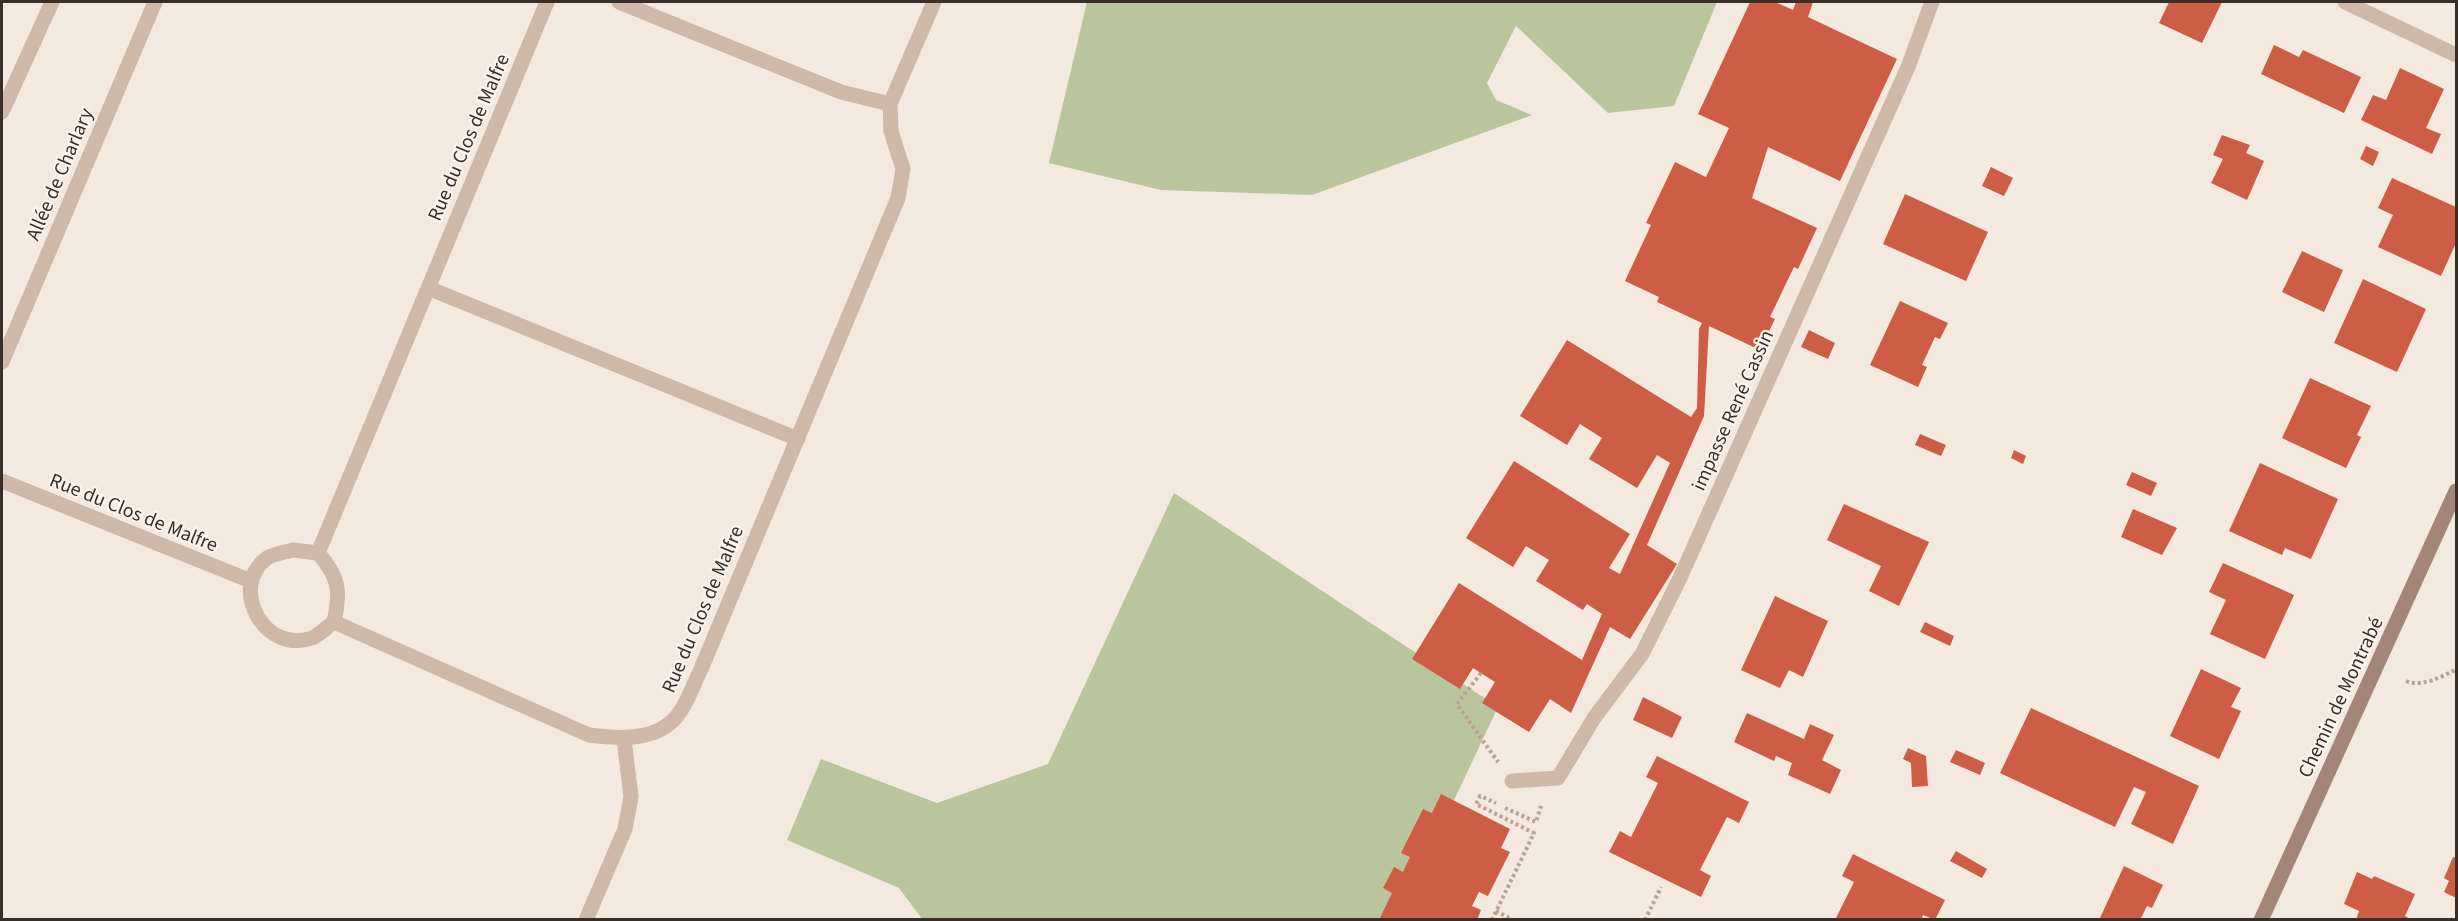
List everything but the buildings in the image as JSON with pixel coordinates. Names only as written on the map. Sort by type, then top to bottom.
[{"type":"street","points":[[2,112],[52,2]]},
{"type":"street","name":"Allée de Charlary","points":[[2,362],[155,2]]},
{"type":"street","name":"Rue du Clos de Malfre","points":[[318,553],[548,2]]},
{"type":"street","points":[[619,2],[841,92],[890,104]]},
{"type":"street","name":"Rue du Clos de Malfre","points":[[334,622],[589,735],[624,739],[663,730],[680,713],[798,439],[898,198],[903,169],[891,131],[890,104],[934,2]]},
{"type":"street","name":"impasse René Cassin","points":[[1512,780],[1558,778],[1594,718],[1642,654],[1680,578],[1908,67],[1932,2]]},
{"type":"street","points":[[2345,2],[2457,55]]},
{"type":"street","points":[[428,288],[798,439]]},
{"type":"street","name":"Rue du Clos de Malfre","points":[[2,480],[250,582]]},
{"type":"street","name":"Chemin de Montrabé","points":[[2261,920],[2457,491]]},
{"type":"street","points":[[293,550],[318,553],[333,571],[339,598],[334,622],[312,638],[286,641],[263,627],[251,602],[250,582],[267,558],[293,550]]},
{"type":"street","points":[[586,920],[625,829],[631,797],[624,739]]},
{"type":"path","points":[[2406,681],[2414,684],[2426,682],[2457,669]]},
{"type":"path","points":[[1645,920],[1661,887]]},
{"type":"path","points":[[1496,911],[1513,920]]},
{"type":"green space","points":[[1087,2],[1717,2],[1674,106],[1608,113],[1516,26],[1487,83],[1496,100],[1532,115],[1312,195],[1161,190],[1049,163]]},
{"type":"green space","points":[[1174,493],[1498,707],[1398,919],[922,919],[899,888],[787,840],[821,759],[937,803],[1048,764]]}]
